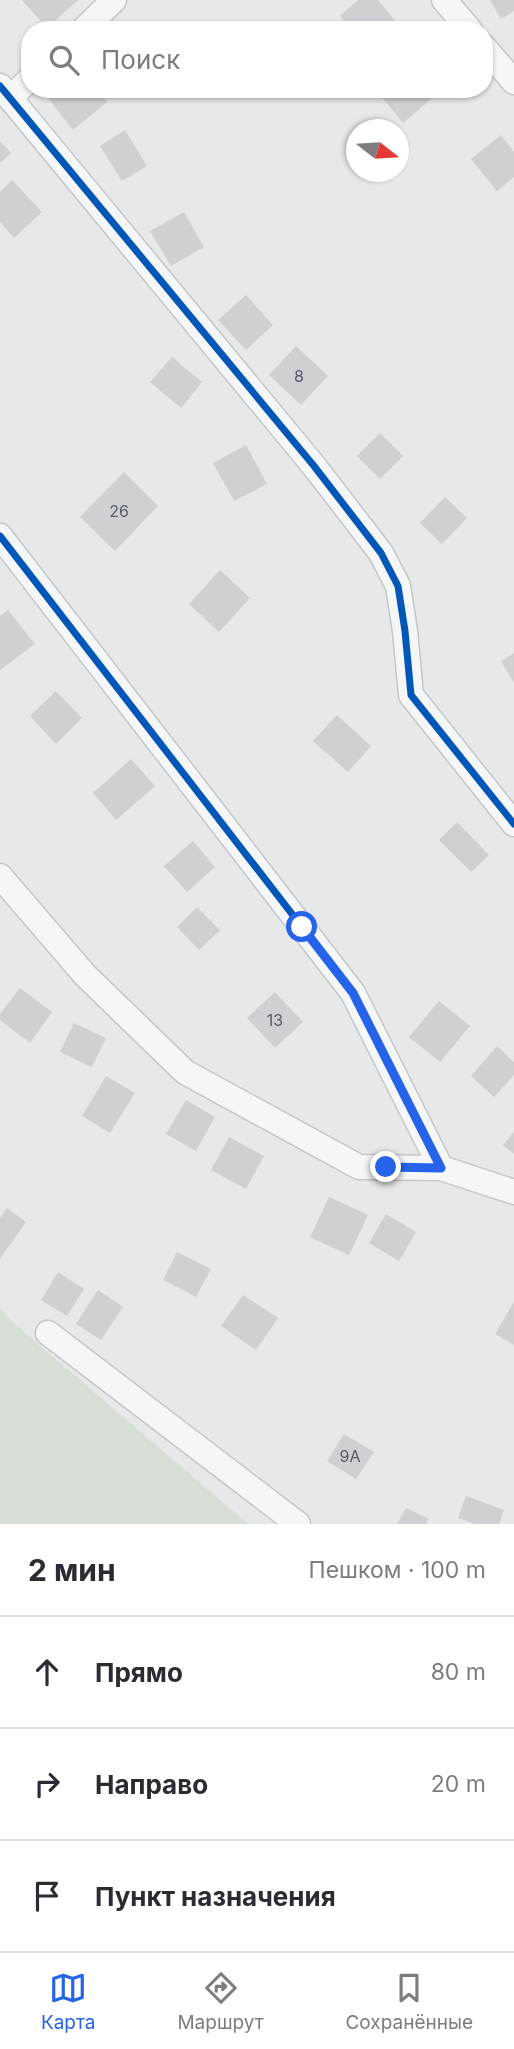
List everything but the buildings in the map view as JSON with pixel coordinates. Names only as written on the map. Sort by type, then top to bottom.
[{"type":"street","points":[[92,21],[114,0]]},
{"type":"street","points":[[444,0],[462,21]]},
{"type":"street","points":[[493,58],[514,82]]},
{"type":"street","points":[[21,84],[5,92],[314,466],[381,553],[398,586],[411,695],[514,824]]},
{"type":"street","points":[[0,536],[353,993],[441,1168]]},
{"type":"street","points":[[0,876],[85,975],[185,1072],[359,1167],[441,1168],[514,1192]]},
{"type":"street","points":[[48,1333],[298,1524]]},
{"type":"shaded area","points":[[0,1308],[10,1320],[248,1524],[0,1524]]},
{"type":"cycle path","points":[[0,86],[314,466],[381,553],[398,586],[411,695],[514,824]]},
{"type":"cycle path","points":[[0,536],[353,993],[441,1168]]},
{"type":"route","points":[[302,927],[353,993],[441,1168],[386,1167]]}]
